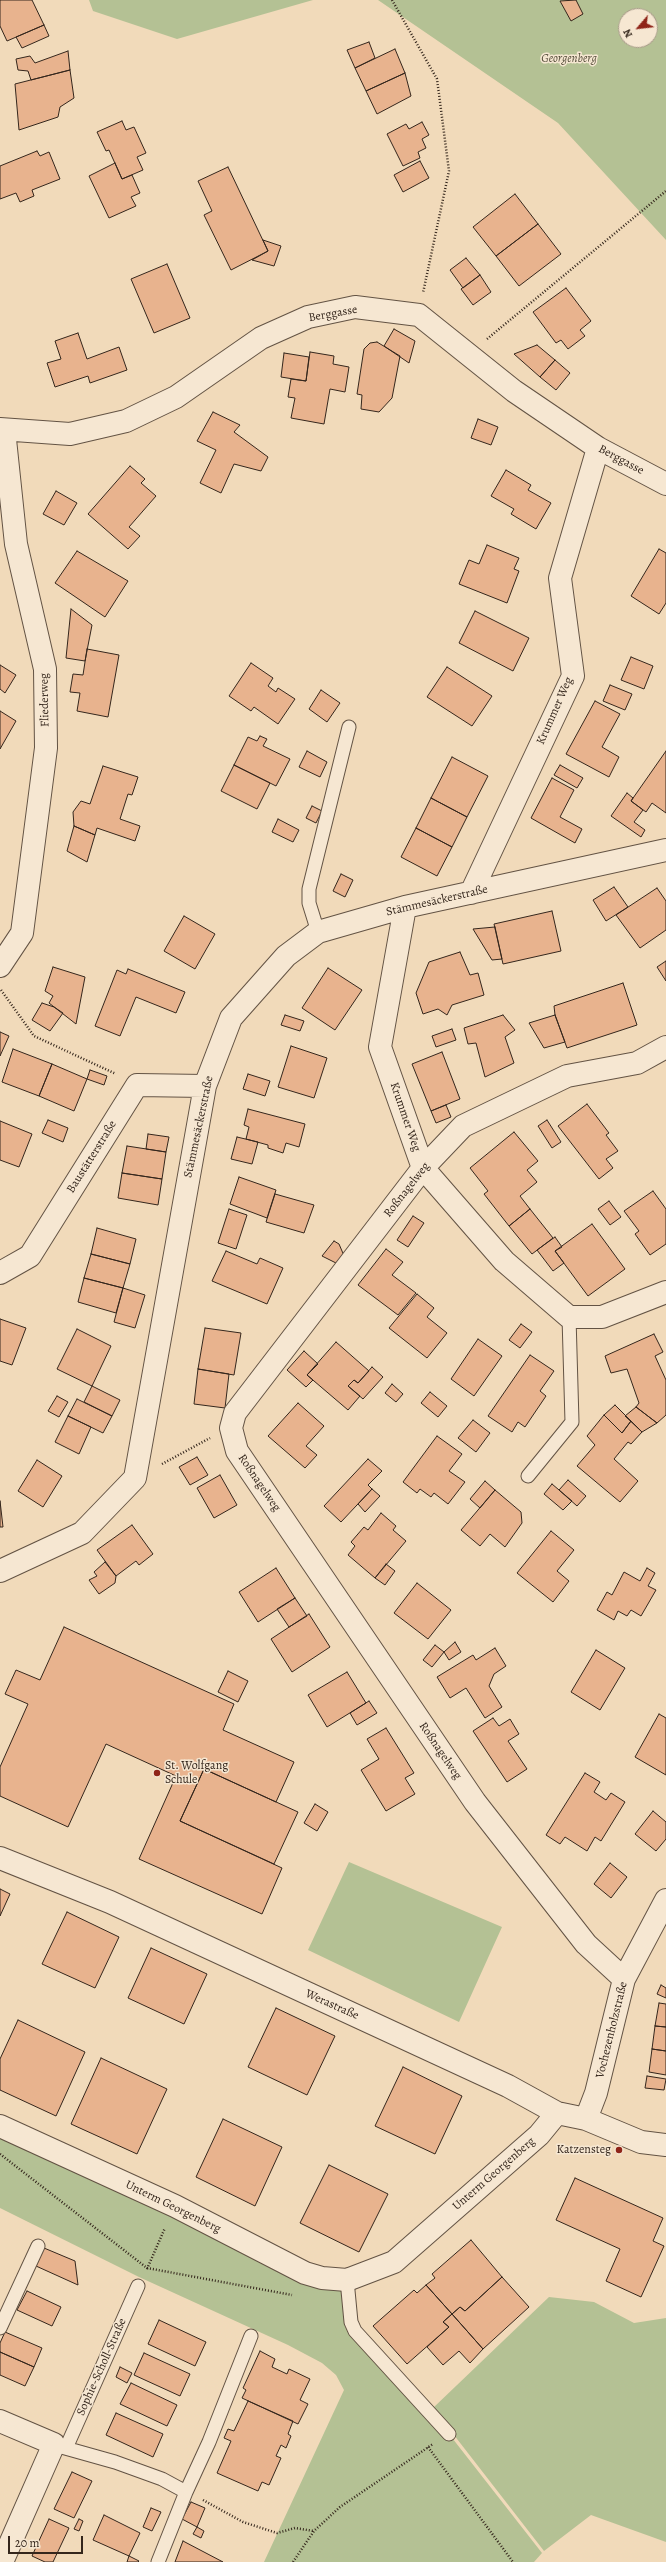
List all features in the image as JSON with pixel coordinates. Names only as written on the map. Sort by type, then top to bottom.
[{"type":"street","name":"Berggasse","points":[[2,430],[70,434],[126,421],[176,397],[261,338],[308,317],[355,307],[419,315],[514,392],[598,448],[666,484]]},
{"type":"street","name":"Fliederweg","points":[[0,966],[22,933],[46,748],[44,669],[16,544],[2,430]]},
{"type":"street","name":"Krummer Weg","points":[[471,893],[573,676],[560,578],[598,448]]},
{"type":"street","name":"Stämmesäckerstraße","points":[[135,1478],[205,1086],[230,1018],[286,956],[318,932],[405,907],[666,850]]},
{"type":"street","name":"Krummer Weg","points":[[405,907],[380,1047],[423,1168],[504,1262],[569,1318]]},
{"type":"street","name":"Roßnagelweg","points":[[624,1979],[586,1944],[475,1802],[237,1451],[230,1428],[235,1413],[423,1168],[463,1126],[567,1076],[637,1062],[666,1047]]},
{"type":"street","points":[[137,1086],[205,1086]]},
{"type":"street","name":"Baustätterstraße","points":[[0,1273],[30,1256],[137,1086]]},
{"type":"street","points":[[569,1318],[602,1317],[666,1292]]},
{"type":"street","points":[[0,1571],[82,1533],[135,1478]]},
{"type":"street","name":"Werastraße","points":[[0,1858],[110,1902],[501,2083],[557,2113],[586,2119],[642,2142],[666,2145]]},
{"type":"street","name":"Vochezenholzstraße","points":[[586,2119],[596,2092],[624,1979],[666,1900]]},
{"type":"street","name":"Unterm Georgenberg","points":[[0,2126],[175,2206],[305,2273],[322,2278],[347,2280],[394,2262],[539,2135],[557,2113]]},
{"type":"street","points":[[0,2421],[60,2446]]},
{"type":"street","name":"Sophie-Scholl-Straße","points":[[2,2562],[60,2446]]},
{"type":"lane","points":[[318,932],[309,903],[309,889],[349,727]]},
{"type":"lane","points":[[528,1476],[572,1422],[569,1318]]},
{"type":"lane","points":[[0,2328],[38,2246]]},
{"type":"lane","points":[[347,2280],[351,2322],[355,2331],[449,2434]]},
{"type":"lane","name":"Sophie-Scholl-Straße","points":[[60,2446],[138,2286]]},
{"type":"lane","points":[[158,2562],[186,2492],[209,2442],[251,2336]]},
{"type":"lane","points":[[60,2446],[122,2464],[162,2479],[186,2492]]},
{"type":"path","points":[[392,0],[437,80],[448,171],[419,315]]},
{"type":"path","points":[[469,354],[666,191]]},
{"type":"path","points":[[0,988],[34,1036],[137,1086]]},
{"type":"path","points":[[135,1478],[230,1428]]},
{"type":"path","points":[[0,2154],[147,2268],[294,2295]]},
{"type":"path","points":[[138,2286],[175,2206]]},
{"type":"path","points":[[293,2562],[314,2531],[362,2490],[449,2434]]},
{"type":"path","points":[[428,2447],[513,2562]]},
{"type":"path","points":[[186,2492],[243,2522],[277,2534],[295,2528],[314,2531]]},
{"type":"green space","points":[[89,0],[313,0],[177,39],[93,11]]},
{"type":"green space","name":"Georgenberg","points":[[378,0],[666,0],[666,240],[558,123]]},
{"type":"green space","points":[[349,1862],[502,1927],[459,2022],[308,1950]]},
{"type":"green space","points":[[0,2126],[347,2280],[351,2322],[449,2434],[542,2553],[534,2562],[264,2562],[344,2390],[336,2375],[322,2363],[288,2345],[139,2277],[0,2208]]},
{"type":"green space","points":[[549,2297],[594,2302],[634,2323],[666,2318],[666,2542],[591,2515],[544,2551],[433,2408]]},
{"type":"building","points":[[0,0],[32,0],[44,25],[7,41],[0,26]]},
{"type":"building","points":[[576,0],[583,14],[571,21],[560,1]]},
{"type":"building","points":[[44,25],[49,36],[22,48],[16,37]]},
{"type":"building","points":[[369,42],[375,58],[355,68],[347,50]]},
{"type":"building","points":[[395,49],[405,73],[366,91],[355,68]]},
{"type":"building","points":[[68,51],[70,70],[31,80],[28,71],[18,70],[16,59],[30,56],[35,63]]},
{"type":"building","points":[[70,70],[74,98],[60,107],[58,117],[19,130],[15,84]]},
{"type":"building","points":[[405,73],[411,96],[377,114],[366,91]]},
{"type":"building","points":[[122,121],[126,130],[134,127],[146,153],[137,157],[143,170],[122,179],[109,150],[106,151],[97,132]]},
{"type":"building","points":[[422,122],[429,135],[422,139],[426,148],[418,152],[420,158],[403,166],[387,134],[406,124],[409,129]]},
{"type":"building","points":[[37,151],[40,156],[49,152],[60,179],[32,190],[34,196],[20,202],[16,193],[0,199],[0,166]]},
{"type":"building","points":[[420,161],[429,178],[403,192],[394,175]]},
{"type":"building","points":[[115,163],[122,179],[132,175],[140,193],[131,197],[136,206],[109,218],[89,176]]},
{"type":"building","points":[[228,167],[268,251],[231,270],[204,215],[212,211],[198,181]]},
{"type":"building","points":[[515,194],[538,224],[496,256],[473,227]]},
{"type":"building","points":[[538,224],[561,254],[519,286],[496,256]]},
{"type":"building","points":[[263,240],[281,246],[274,266],[252,260],[268,251]]},
{"type":"building","points":[[466,258],[480,275],[463,288],[450,270]]},
{"type":"building","points":[[167,264],[190,318],[154,333],[131,279]]},
{"type":"building","points":[[480,275],[491,292],[473,305],[461,289]]},
{"type":"building","points":[[566,288],[591,321],[580,330],[585,336],[568,349],[561,340],[556,343],[533,312]]},
{"type":"building","points":[[394,329],[415,341],[409,363],[384,346]]},
{"type":"building","points":[[78,333],[87,359],[119,347],[127,370],[90,383],[88,376],[55,387],[47,363],[61,359],[55,341]]},
{"type":"building","points":[[377,342],[400,356],[392,398],[379,412],[361,409],[362,395],[357,394],[364,349],[370,343]]},
{"type":"building","points":[[537,345],[555,360],[540,377],[514,354]]},
{"type":"building","points":[[310,352],[334,356],[333,364],[349,367],[345,392],[330,389],[324,424],[291,418],[295,398],[288,397],[291,379],[306,381]]},
{"type":"building","points":[[284,353],[309,357],[306,381],[281,377]]},
{"type":"building","points":[[555,360],[570,373],[556,390],[540,377]]},
{"type":"building","points":[[213,412],[240,425],[234,432],[268,457],[261,471],[234,464],[221,493],[200,483],[216,450],[197,441]]},
{"type":"building","points":[[478,419],[498,427],[491,445],[471,438]]},
{"type":"building","points":[[130,466],[145,479],[141,483],[156,496],[129,527],[140,536],[128,549],[88,514]]},
{"type":"building","points":[[506,470],[531,485],[528,490],[551,503],[536,529],[511,514],[514,509],[491,496]]},
{"type":"building","points":[[56,491],[77,503],[64,525],[43,514]]},
{"type":"building","points":[[487,545],[519,558],[514,569],[519,571],[507,603],[459,584],[469,560],[479,564]]},
{"type":"building","points":[[659,549],[666,553],[666,603],[659,614],[631,596]]},
{"type":"building","points":[[77,551],[128,581],[105,617],[55,583]]},
{"type":"building","points":[[71,609],[92,625],[85,661],[66,658]]},
{"type":"building","points":[[475,611],[529,638],[513,671],[459,643]]},
{"type":"building","points":[[87,649],[119,655],[108,717],[77,711],[80,693],[70,692],[73,674],[83,675]]},
{"type":"building","points":[[631,657],[653,666],[644,689],[621,680]]},
{"type":"building","points":[[251,663],[273,678],[268,686],[276,692],[278,688],[295,699],[278,724],[254,707],[251,711],[229,696]]},
{"type":"building","points":[[0,665],[16,675],[5,693],[0,689]]},
{"type":"building","points":[[447,667],[492,696],[472,726],[427,697]]},
{"type":"building","points":[[610,685],[632,694],[625,710],[603,701]]},
{"type":"building","points":[[321,690],[340,703],[327,722],[309,709]]},
{"type":"building","points":[[595,701],[620,714],[602,747],[619,757],[609,777],[566,754]]},
{"type":"building","points":[[0,711],[16,721],[0,749]]},
{"type":"building","points":[[260,736],[267,739],[263,746],[290,759],[276,786],[234,765],[248,737],[257,741]]},
{"type":"building","points":[[307,751],[327,762],[320,777],[299,767]]},
{"type":"building","points":[[666,751],[666,813],[652,803],[646,812],[631,801]]},
{"type":"building","points":[[452,757],[488,776],[467,817],[431,798]]},
{"type":"building","points":[[234,765],[270,783],[257,809],[221,791]]},
{"type":"building","points":[[560,765],[583,778],[577,788],[554,775]]},
{"type":"building","points":[[103,766],[138,777],[132,795],[128,794],[120,819],[140,826],[135,841],[97,828],[95,835],[74,826],[73,812],[81,801],[90,804]]},
{"type":"building","points":[[552,778],[574,790],[560,817],[582,829],[575,843],[531,818]]},
{"type":"building","points":[[627,793],[633,798],[631,801],[643,810],[634,822],[645,830],[641,837],[611,816]]},
{"type":"building","points":[[431,798],[467,817],[452,847],[416,828]]},
{"type":"building","points":[[312,806],[322,811],[316,823],[306,818]]},
{"type":"building","points":[[278,819],[299,830],[293,842],[272,832]]},
{"type":"building","points":[[74,826],[95,835],[87,862],[67,851]]},
{"type":"building","points":[[416,828],[452,847],[437,876],[401,857]]},
{"type":"building","points":[[341,874],[353,880],[345,897],[333,891]]},
{"type":"building","points":[[614,887],[628,907],[606,921],[593,900]]},
{"type":"building","points":[[657,888],[666,901],[666,930],[640,948],[616,915]]},
{"type":"building","points":[[552,911],[561,951],[503,964],[494,924]]},
{"type":"building","points":[[184,916],[215,934],[195,969],[164,951]]},
{"type":"building","points":[[495,927],[502,959],[492,960],[473,929]]},
{"type":"building","points":[[460,952],[470,975],[478,973],[484,995],[452,1005],[447,1015],[438,1009],[423,1014],[416,993],[429,962]]},
{"type":"building","points":[[666,961],[666,981],[657,967]]},
{"type":"building","points":[[53,967],[85,977],[76,1024],[49,1003],[53,996],[45,991]]},
{"type":"building","points":[[328,968],[362,990],[335,1030],[302,1008]]},
{"type":"building","points":[[128,969],[185,992],[176,1013],[136,997],[120,1036],[95,1026],[117,970],[126,974]]},
{"type":"building","points":[[623,983],[637,1025],[567,1048],[555,1015],[554,1006]]},
{"type":"building","points":[[42,1003],[54,1007],[63,1013],[50,1031],[32,1020]]},
{"type":"building","points":[[285,1015],[304,1021],[300,1031],[281,1025]]},
{"type":"building","points":[[503,1015],[515,1030],[505,1037],[514,1063],[485,1077],[476,1043],[468,1044],[464,1028]]},
{"type":"building","points":[[555,1015],[565,1042],[544,1048],[529,1023]]},
{"type":"building","points":[[452,1029],[456,1040],[436,1047],[432,1036]]},
{"type":"building","points":[[0,1032],[9,1036],[0,1056]]},
{"type":"building","points":[[291,1046],[327,1058],[314,1098],[278,1087]]},
{"type":"building","points":[[13,1049],[52,1064],[39,1096],[2,1082]]},
{"type":"building","points":[[442,1052],[460,1099],[431,1111],[412,1064]]},
{"type":"building","points":[[52,1064],[87,1079],[74,1111],[39,1096]]},
{"type":"building","points":[[90,1070],[107,1076],[104,1085],[87,1079]]},
{"type":"building","points":[[248,1074],[270,1081],[265,1096],[243,1089]]},
{"type":"building","points":[[587,1104],[609,1133],[606,1135],[618,1151],[606,1159],[613,1168],[599,1179],[558,1126]]},
{"type":"building","points":[[446,1105],[451,1117],[436,1123],[431,1111]]},
{"type":"building","points":[[248,1109],[305,1124],[299,1147],[286,1143],[283,1153],[268,1148],[268,1145],[246,1139],[249,1127],[244,1125]]},
{"type":"building","points":[[48,1120],[68,1128],[63,1142],[42,1133]]},
{"type":"building","points":[[547,1120],[561,1142],[552,1148],[538,1126]]},
{"type":"building","points":[[0,1121],[32,1134],[19,1167],[0,1160]]},
{"type":"building","points":[[514,1132],[538,1161],[527,1170],[537,1182],[520,1196],[530,1209],[509,1226],[484,1194],[488,1191],[470,1168]]},
{"type":"building","points":[[148,1134],[169,1137],[166,1152],[146,1149]]},
{"type":"building","points":[[237,1137],[258,1142],[252,1164],[231,1159]]},
{"type":"building","points":[[127,1146],[166,1152],[162,1179],[122,1173]]},
{"type":"building","points":[[122,1173],[162,1179],[158,1205],[118,1198]]},
{"type":"building","points":[[239,1177],[276,1190],[267,1218],[230,1204]]},
{"type":"building","points":[[653,1191],[666,1209],[666,1244],[650,1255],[635,1234],[639,1231],[624,1211]]},
{"type":"building","points":[[275,1194],[314,1205],[304,1233],[266,1222]]},
{"type":"building","points":[[609,1201],[621,1217],[610,1225],[598,1209]]},
{"type":"building","points":[[229,1209],[247,1215],[236,1249],[218,1243]]},
{"type":"building","points":[[530,1209],[553,1238],[532,1254],[509,1226]]},
{"type":"building","points":[[413,1216],[424,1223],[408,1247],[397,1240]]},
{"type":"building","points":[[592,1224],[625,1269],[588,1296],[555,1251]]},
{"type":"building","points":[[97,1228],[136,1239],[130,1264],[91,1254]]},
{"type":"building","points":[[555,1237],[562,1247],[555,1251],[564,1263],[553,1271],[537,1250]]},
{"type":"building","points":[[334,1241],[339,1244],[345,1258],[340,1265],[322,1256]]},
{"type":"building","points":[[386,1249],[403,1262],[392,1275],[416,1293],[398,1315],[358,1285]]},
{"type":"building","points":[[226,1251],[257,1264],[260,1258],[283,1268],[267,1304],[212,1281]]},
{"type":"building","points":[[91,1254],[130,1264],[123,1288],[84,1278]]},
{"type":"building","points":[[84,1278],[123,1288],[116,1313],[78,1302]]},
{"type":"building","points":[[123,1288],[145,1295],[135,1328],[114,1322]]},
{"type":"building","points":[[417,1294],[434,1308],[427,1317],[447,1333],[427,1358],[389,1328]]},
{"type":"building","points":[[0,1319],[26,1328],[12,1365],[0,1361]]},
{"type":"building","points":[[521,1324],[532,1332],[520,1348],[509,1340]]},
{"type":"building","points":[[205,1328],[241,1333],[234,1375],[198,1369]]},
{"type":"building","points":[[77,1329],[111,1346],[92,1386],[57,1369]]},
{"type":"building","points":[[654,1334],[663,1352],[655,1356],[666,1380],[666,1415],[657,1423],[636,1407],[639,1403],[627,1369],[611,1373],[605,1356]]},
{"type":"building","points":[[478,1339],[502,1356],[474,1396],[451,1379]]},
{"type":"building","points":[[336,1342],[369,1371],[358,1383],[354,1380],[348,1386],[360,1396],[348,1410],[307,1375]]},
{"type":"building","points":[[304,1351],[318,1364],[307,1375],[313,1380],[306,1387],[287,1370]]},
{"type":"building","points":[[530,1355],[554,1371],[540,1391],[546,1396],[525,1427],[518,1422],[512,1432],[488,1416]]},
{"type":"building","points":[[372,1367],[383,1377],[363,1399],[348,1386],[354,1380],[358,1383]]},
{"type":"building","points":[[198,1369],[229,1374],[225,1408],[194,1404]]},
{"type":"building","points":[[392,1384],[403,1394],[396,1402],[385,1393]]},
{"type":"building","points":[[92,1386],[120,1400],[112,1416],[84,1402]]},
{"type":"building","points":[[430,1392],[447,1406],[438,1417],[421,1403]]},
{"type":"building","points":[[57,1396],[68,1402],[59,1417],[48,1411]]},
{"type":"building","points":[[77,1399],[112,1416],[103,1433],[68,1416]]},
{"type":"building","points":[[298,1403],[324,1426],[306,1446],[317,1455],[305,1468],[268,1436]]},
{"type":"building","points":[[615,1405],[631,1421],[622,1433],[604,1415]]},
{"type":"building","points":[[636,1407],[657,1423],[642,1432],[625,1416]]},
{"type":"building","points":[[604,1415],[622,1433],[631,1421],[642,1432],[631,1444],[628,1442],[614,1459],[638,1481],[620,1502],[577,1466],[595,1445],[587,1436]]},
{"type":"building","points":[[68,1416],[91,1427],[79,1454],[55,1442]]},
{"type":"building","points":[[473,1420],[490,1433],[476,1452],[458,1438]]},
{"type":"building","points":[[437,1436],[462,1454],[449,1471],[465,1482],[448,1504],[434,1493],[431,1497],[420,1489],[417,1493],[403,1482]]},
{"type":"building","points":[[197,1457],[208,1475],[190,1485],[179,1467]]},
{"type":"building","points":[[368,1459],[382,1471],[368,1485],[372,1489],[341,1522],[324,1506]]},
{"type":"building","points":[[37,1460],[62,1476],[43,1507],[18,1491]]},
{"type":"building","points":[[220,1475],[237,1505],[214,1518],[197,1488]]},
{"type":"building","points":[[568,1480],[586,1496],[577,1506],[559,1490]]},
{"type":"building","points":[[485,1481],[495,1490],[480,1508],[470,1499]]},
{"type":"building","points":[[552,1484],[572,1501],[563,1510],[544,1494]]},
{"type":"building","points":[[372,1489],[380,1496],[365,1512],[358,1504]]},
{"type":"building","points":[[495,1490],[521,1512],[522,1523],[505,1547],[490,1534],[480,1546],[461,1530]]},
{"type":"building","points":[[0,1501],[3,1527],[0,1527]]},
{"type":"building","points":[[381,1513],[396,1526],[393,1530],[406,1541],[375,1578],[348,1555],[355,1546],[351,1542],[364,1527],[368,1530]]},
{"type":"building","points":[[132,1525],[153,1554],[139,1565],[136,1561],[116,1576],[97,1550]]},
{"type":"building","points":[[551,1531],[574,1550],[557,1571],[569,1581],[553,1602],[517,1573]]},
{"type":"building","points":[[105,1562],[116,1576],[115,1583],[99,1594],[89,1580],[97,1576],[94,1572]]},
{"type":"building","points":[[386,1564],[395,1571],[385,1585],[375,1578]]},
{"type":"building","points":[[276,1568],[295,1598],[258,1622],[239,1592]]},
{"type":"building","points":[[647,1568],[655,1573],[648,1586],[656,1590],[641,1616],[631,1610],[627,1616],[618,1611],[614,1620],[597,1610],[607,1592],[612,1595],[624,1572],[640,1581]]},
{"type":"building","points":[[417,1583],[451,1610],[428,1639],[394,1613]]},
{"type":"building","points":[[295,1598],[307,1616],[289,1627],[277,1609]]},
{"type":"building","points":[[309,1614],[330,1647],[292,1672],[271,1639]]},
{"type":"building","points":[[64,1627],[234,1704],[223,1730],[294,1762],[276,1802],[204,1769],[180,1821],[282,1868],[262,1914],[139,1859],[176,1776],[106,1744],[68,1827],[0,1796],[0,1767],[28,1704],[5,1694],[16,1670],[40,1680]]},
{"type":"building","points":[[455,1642],[461,1652],[449,1660],[444,1652]]},
{"type":"building","points":[[435,1645],[444,1652],[432,1667],[423,1660]]},
{"type":"building","points":[[495,1648],[506,1666],[494,1674],[489,1686],[502,1707],[485,1718],[466,1688],[450,1698],[437,1677],[473,1655],[476,1660]]},
{"type":"building","points":[[596,1650],[625,1668],[600,1710],[571,1692]]},
{"type":"building","points":[[228,1671],[248,1681],[238,1702],[218,1692]]},
{"type":"building","points":[[347,1672],[366,1703],[327,1727],[308,1695]]},
{"type":"building","points":[[369,1701],[377,1713],[357,1725],[350,1713]]},
{"type":"building","points":[[659,1714],[666,1718],[666,1775],[635,1757]]},
{"type":"building","points":[[493,1718],[499,1726],[510,1719],[519,1734],[508,1741],[527,1769],[507,1782],[473,1731]]},
{"type":"building","points":[[386,1728],[414,1773],[405,1778],[415,1794],[386,1811],[361,1770],[379,1759],[367,1739]]},
{"type":"building","points":[[204,1769],[298,1812],[274,1864],[180,1821]]},
{"type":"building","points":[[585,1773],[600,1782],[594,1792],[606,1800],[611,1793],[625,1802],[601,1841],[595,1837],[587,1851],[565,1837],[560,1844],[546,1835]]},
{"type":"building","points":[[315,1804],[328,1812],[317,1831],[304,1823]]},
{"type":"building","points":[[653,1811],[666,1822],[666,1839],[656,1851],[635,1834]]},
{"type":"building","points":[[610,1863],[627,1877],[611,1898],[594,1884]]},
{"type":"building","points":[[0,1889],[10,1894],[0,1916]]},
{"type":"building","points":[[67,1912],[119,1937],[95,1988],[42,1964]]},
{"type":"building","points":[[151,1948],[207,1974],[184,2024],[128,1998]]},
{"type":"building","points":[[661,1985],[666,1988],[666,1998],[657,1994]]},
{"type":"building","points":[[659,2003],[666,2004],[666,2027],[655,2026]]},
{"type":"building","points":[[276,2008],[335,2036],[307,2095],[248,2067]]},
{"type":"building","points":[[18,2020],[85,2052],[56,2116],[0,2090],[0,2059]]},
{"type":"building","points":[[655,2026],[666,2027],[666,2051],[652,2049]]},
{"type":"building","points":[[652,2049],[666,2051],[666,2075],[649,2072]]},
{"type":"building","points":[[101,2058],[167,2089],[137,2154],[71,2124]]},
{"type":"building","points":[[403,2067],[462,2096],[435,2154],[375,2126]]},
{"type":"building","points":[[647,2076],[666,2079],[664,2090],[645,2088]]},
{"type":"building","points":[[223,2119],[282,2147],[255,2206],[196,2177]]},
{"type":"building","points":[[329,2165],[388,2194],[359,2252],[300,2223]]},
{"type":"building","points":[[575,2178],[663,2218],[653,2241],[664,2246],[641,2297],[606,2281],[620,2249],[556,2220]]},
{"type":"building","points":[[471,2240],[502,2277],[465,2311],[460,2307],[452,2314],[426,2285],[435,2278],[432,2274]]},
{"type":"building","points":[[44,2248],[75,2261],[78,2285],[36,2266]]},
{"type":"building","points":[[502,2277],[529,2307],[483,2349],[452,2314],[460,2307],[465,2311]]},
{"type":"building","points":[[426,2285],[452,2314],[443,2322],[449,2327],[407,2364],[373,2326],[414,2290],[417,2293]]},
{"type":"building","points":[[27,2291],[61,2307],[52,2326],[17,2310]]},
{"type":"building","points":[[452,2314],[483,2349],[470,2363],[459,2351],[443,2365],[427,2347],[449,2327],[443,2322]]},
{"type":"building","points":[[159,2320],[206,2342],[195,2366],[148,2344]]},
{"type":"building","points":[[5,2332],[42,2348],[34,2367],[0,2352],[0,2343]]},
{"type":"building","points":[[260,2351],[275,2359],[272,2367],[287,2374],[289,2369],[310,2379],[300,2400],[308,2404],[298,2424],[242,2398],[246,2390],[243,2388]]},
{"type":"building","points":[[0,2352],[34,2367],[25,2386],[0,2375]]},
{"type":"building","points":[[144,2353],[190,2374],[180,2396],[134,2375]]},
{"type":"building","points":[[120,2367],[132,2373],[127,2383],[116,2377]]},
{"type":"building","points":[[131,2383],[177,2405],[167,2426],[120,2404]]},
{"type":"building","points":[[248,2401],[293,2421],[288,2434],[291,2436],[286,2448],[281,2445],[276,2456],[281,2458],[269,2485],[262,2482],[258,2491],[217,2473],[231,2441],[224,2438],[228,2429],[234,2431]]},
{"type":"building","points":[[116,2413],[163,2434],[153,2457],[106,2435]]},
{"type":"building","points":[[72,2472],[92,2481],[74,2518],[54,2509]]},
{"type":"building","points":[[191,2502],[205,2508],[197,2527],[182,2519]]},
{"type":"building","points":[[151,2508],[161,2512],[152,2531],[143,2527]]},
{"type":"building","points":[[104,2515],[140,2533],[129,2556],[93,2540]]},
{"type":"building","points":[[49,2519],[69,2528],[53,2562],[45,2562],[32,2556]]},
{"type":"building","points":[[79,2519],[83,2521],[79,2531],[74,2529]]},
{"type":"building","points":[[197,2527],[204,2531],[201,2538],[193,2534]]},
{"type":"building","points":[[183,2541],[223,2562],[175,2562]]},
{"type":"building","points":[[129,2556],[139,2561],[127,2562]]},
{"type":"place","name":"St. Wolfgang Schule","points":[[157,1773]]},
{"type":"place","name":"Katzensteg","points":[[619,2150]]}]
